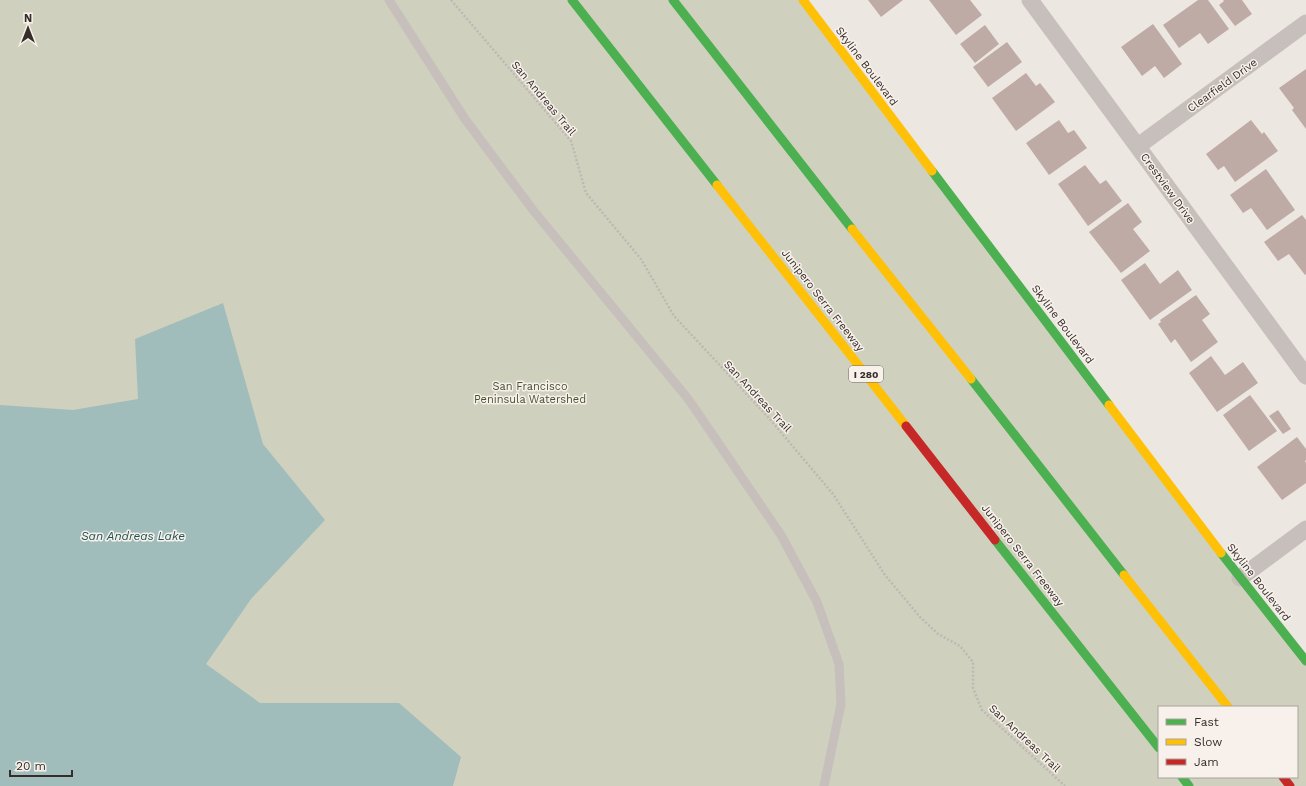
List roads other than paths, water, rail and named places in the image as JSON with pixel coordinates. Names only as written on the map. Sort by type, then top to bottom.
[{"type":"main road","name":"Junipero Serra Freeway","points":[[572,0],[1158,747]]},
{"type":"main road","points":[[673,0],[1227,706]]},
{"type":"main road","name":"Skyline Boulevard","points":[[803,0],[1240,578],[1306,661]]},
{"type":"main road","points":[[1183,778],[1189,786]]},
{"type":"main road","points":[[1284,778],[1290,786]]},
{"type":"street","name":"Crestview Drive","points":[[1030,0],[1306,376]]},
{"type":"street","name":"Clearfield Drive","points":[[1138,146],[1306,23]]},
{"type":"street","points":[[1240,578],[1306,529]]},
{"type":"lane","points":[[389,0],[465,119],[533,210],[689,400],[781,535],[817,602],[839,664],[841,704],[824,786]]},
{"type":"water","name":"San Andreas Lake","points":[[223,303],[263,444],[325,520],[251,599],[206,664],[260,703],[399,703],[461,757],[453,786],[0,786],[0,405],[73,410],[138,399],[135,339]]},
{"type":"park label","name":"San Francisco Peninsula Watershed","points":[[530,392]]}]
